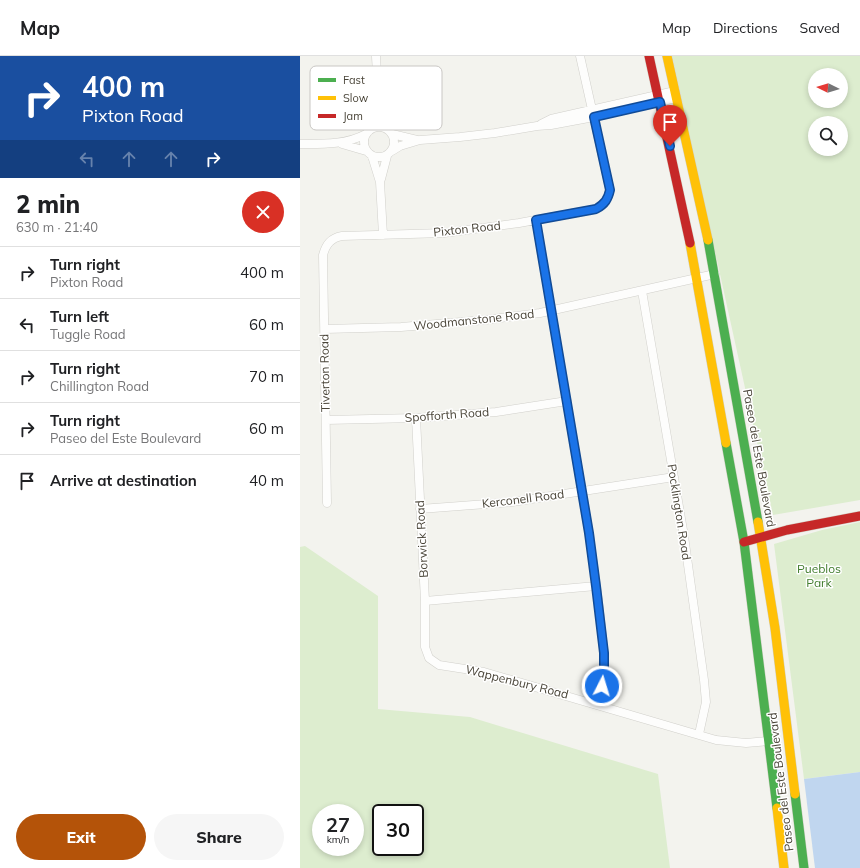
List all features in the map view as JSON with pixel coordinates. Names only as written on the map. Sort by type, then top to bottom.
[{"type":"main road","name":"Paseo del Este Boulevard","points":[[649,56],[697,278],[744,542],[784,868]]},
{"type":"main road","name":"Paseo del Este Boulevard","points":[[667,56],[715,274],[760,536],[775,628],[804,868]]},
{"type":"main road","points":[[744,542],[760,536],[808,525],[860,516]]},
{"type":"street","points":[[376,56],[376,66]]},
{"type":"street","points":[[580,56],[593,114]]},
{"type":"street","points":[[339,143],[356,147],[380,158],[400,146],[420,140],[467,137],[537,126],[551,126],[593,114],[676,95]]},
{"type":"street","name":"Pixton Road","points":[[327,244],[331,240],[342,236],[444,233],[519,223],[596,209],[602,206],[606,201],[610,190],[593,114]]},
{"type":"street","points":[[300,144],[339,143],[359,138],[372,130]]},
{"type":"street","points":[[387,130],[420,140]]},
{"type":"street","points":[[368,132],[364,142],[380,182],[383,235]]},
{"type":"street","points":[[380,182],[394,142],[390,132]]},
{"type":"street","points":[[536,220],[582,491],[596,586],[604,653],[604,677],[598,704]]},
{"type":"street","name":"Tiverton Road","points":[[327,244],[323,255],[327,503]]},
{"type":"street","name":"Woodmanstone Road","points":[[325,329],[416,326],[485,320],[552,311],[715,274]]},
{"type":"street","name":"Pocklington Road","points":[[642,291],[684,536],[704,680],[706,702],[699,734]]},
{"type":"street","name":"Spofforth Road","points":[[326,420],[416,418],[496,412],[567,401]]},
{"type":"street","name":"Borwick Road","points":[[416,418],[425,601],[425,648],[429,658]]},
{"type":"street","name":"Kerconell Road","points":[[420,509],[512,502],[674,477]]},
{"type":"street","points":[[425,601],[596,586]]},
{"type":"street","name":"Wappenbury Road","points":[[429,658],[439,665],[484,672],[598,704],[716,740],[746,743],[768,740]]},
{"type":"green space","points":[[672,56],[860,56],[860,500],[773,515]]},
{"type":"green space","name":"Pueblos Park","points":[[860,522],[860,772],[804,779],[774,544],[822,530]]},
{"type":"green space","points":[[305,546],[378,596],[378,709],[470,717],[658,774],[670,868],[300,868],[300,547]]},
{"type":"water","points":[[860,772],[860,868],[815,868],[804,779]]},
{"type":"traffic: fast","points":[[708,240],[758,522]]},
{"type":"traffic: fast","points":[[726,443],[744,542],[777,808]]},
{"type":"traffic: fast","points":[[795,794],[804,868]]},
{"type":"traffic: slow","points":[[667,56],[708,240]]},
{"type":"traffic: slow","points":[[690,243],[726,443]]},
{"type":"traffic: slow","points":[[758,522],[775,628],[795,794]]},
{"type":"traffic: slow","points":[[777,808],[784,868]]},
{"type":"traffic: jam","points":[[649,56],[690,243]]},
{"type":"traffic: jam","points":[[744,542],[787,530],[860,516]]},
{"type":"route","points":[[602,686],[604,677],[604,653],[589,533],[536,220],[596,209],[602,206],[609,196],[609,184],[594,117],[660,102],[670,146]]}]
